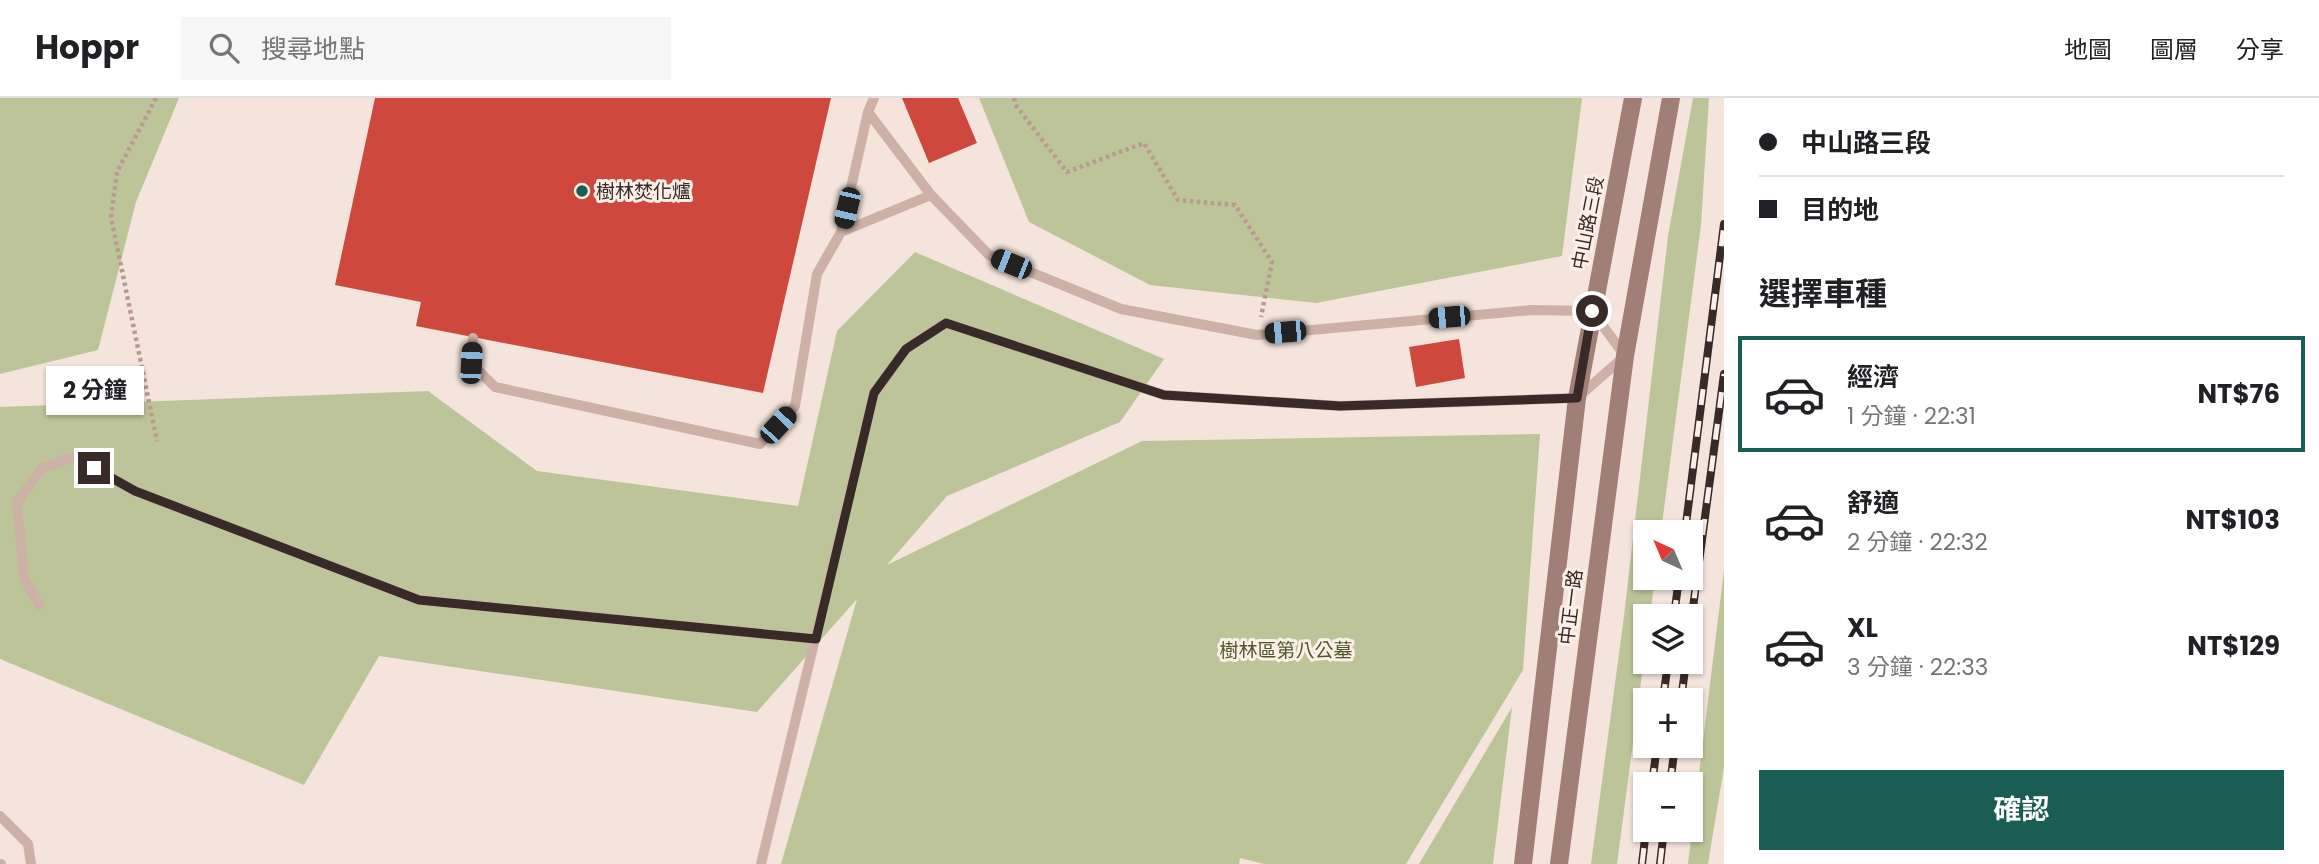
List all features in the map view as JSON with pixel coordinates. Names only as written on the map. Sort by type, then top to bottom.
[{"type":"main road","name":"中山路三段","points":[[1577,398],[1633,98]]},
{"type":"main road","points":[[1625,356],[1671,98]]},
{"type":"main road","name":"中正一路","points":[[1559,864],[1625,356]]},
{"type":"main road","name":"中正一路","points":[[1523,864],[1577,398]]},
{"type":"lane","points":[[473,338],[471,363],[495,387],[760,444],[795,406],[817,274],[841,232],[868,112],[874,98]]},
{"type":"lane","points":[[761,864],[874,393],[906,349],[946,323],[1164,395],[1340,406],[1577,398],[1625,356],[1592,311],[1532,310],[1257,335],[1121,309],[989,255],[931,195],[868,112]]},
{"type":"lane","points":[[841,232],[931,195]]},
{"type":"lane","points":[[39,605],[24,578],[17,502],[42,468],[74,457],[135,491],[419,600],[816,639]]},
{"type":"lane","points":[[0,816],[28,844],[31,864]]},
{"type":"path","points":[[156,98],[117,172],[111,217],[157,441]]},
{"type":"path","points":[[1014,98],[1017,107],[1067,172],[1144,143],[1178,200],[1236,205],[1272,262],[1257,335]]},
{"type":"green space","points":[[0,98],[179,98],[136,202],[98,350],[0,374]]},
{"type":"green space","points":[[979,98],[1582,98],[1562,256],[1316,303],[1150,285],[1029,222]]},
{"type":"green space","points":[[1693,98],[1709,98],[1701,225],[1663,520],[1635,520],[1668,236]]},
{"type":"green space","name":"樹林區第八公墓","points":[[915,252],[1164,359],[1120,422],[947,496],[887,565],[1142,441],[1540,434],[1523,670],[1406,864],[1264,864],[1240,858],[1239,864],[781,864],[857,599],[757,712],[379,656],[304,785],[0,659],[0,407],[428,391],[537,471],[798,506],[837,331]]},
{"type":"green space","points":[[1633,538],[1633,590],[1653,590],[1652,604],[1633,604],[1633,674],[1642,674],[1640,688],[1633,688],[1633,742],[1617,864],[1591,864]]},
{"type":"green space","points":[[1724,570],[1724,767],[1708,864],[1688,864],[1691,842],[1703,842],[1703,772],[1699,772]]},
{"type":"green space","points":[[1512,707],[1493,864],[1419,864]]},
{"type":"building","name":"樹林焚化爐","points":[[375,98],[831,98],[763,393],[416,326],[421,302],[335,285]]},
{"type":"building","points":[[902,98],[958,98],[977,143],[929,163]]},
{"type":"building","points":[[1459,339],[1465,378],[1416,387],[1409,347]]},
{"type":"railway","points":[[1687,520],[1724,224]]},
{"type":"railway","points":[[1693,604],[1724,374]]},
{"type":"railway","points":[[1676,604],[1677,590]]},
{"type":"railway","points":[[1665,688],[1666,674]]},
{"type":"railway","points":[[1683,688],[1684,674]]},
{"type":"railway","points":[[1654,772],[1655,758]]},
{"type":"railway","points":[[1672,772],[1673,758]]},
{"type":"railway","points":[[1642,864],[1645,842]]},
{"type":"railway","points":[[1660,864],[1663,842]]},
{"type":"place","name":"樹林焚化爐","points":[[582,191]]},
{"type":"route","points":[[94,468],[135,491],[419,600],[816,639],[874,393],[906,349],[946,323],[1164,395],[1340,406],[1577,398],[1592,311]]}]
